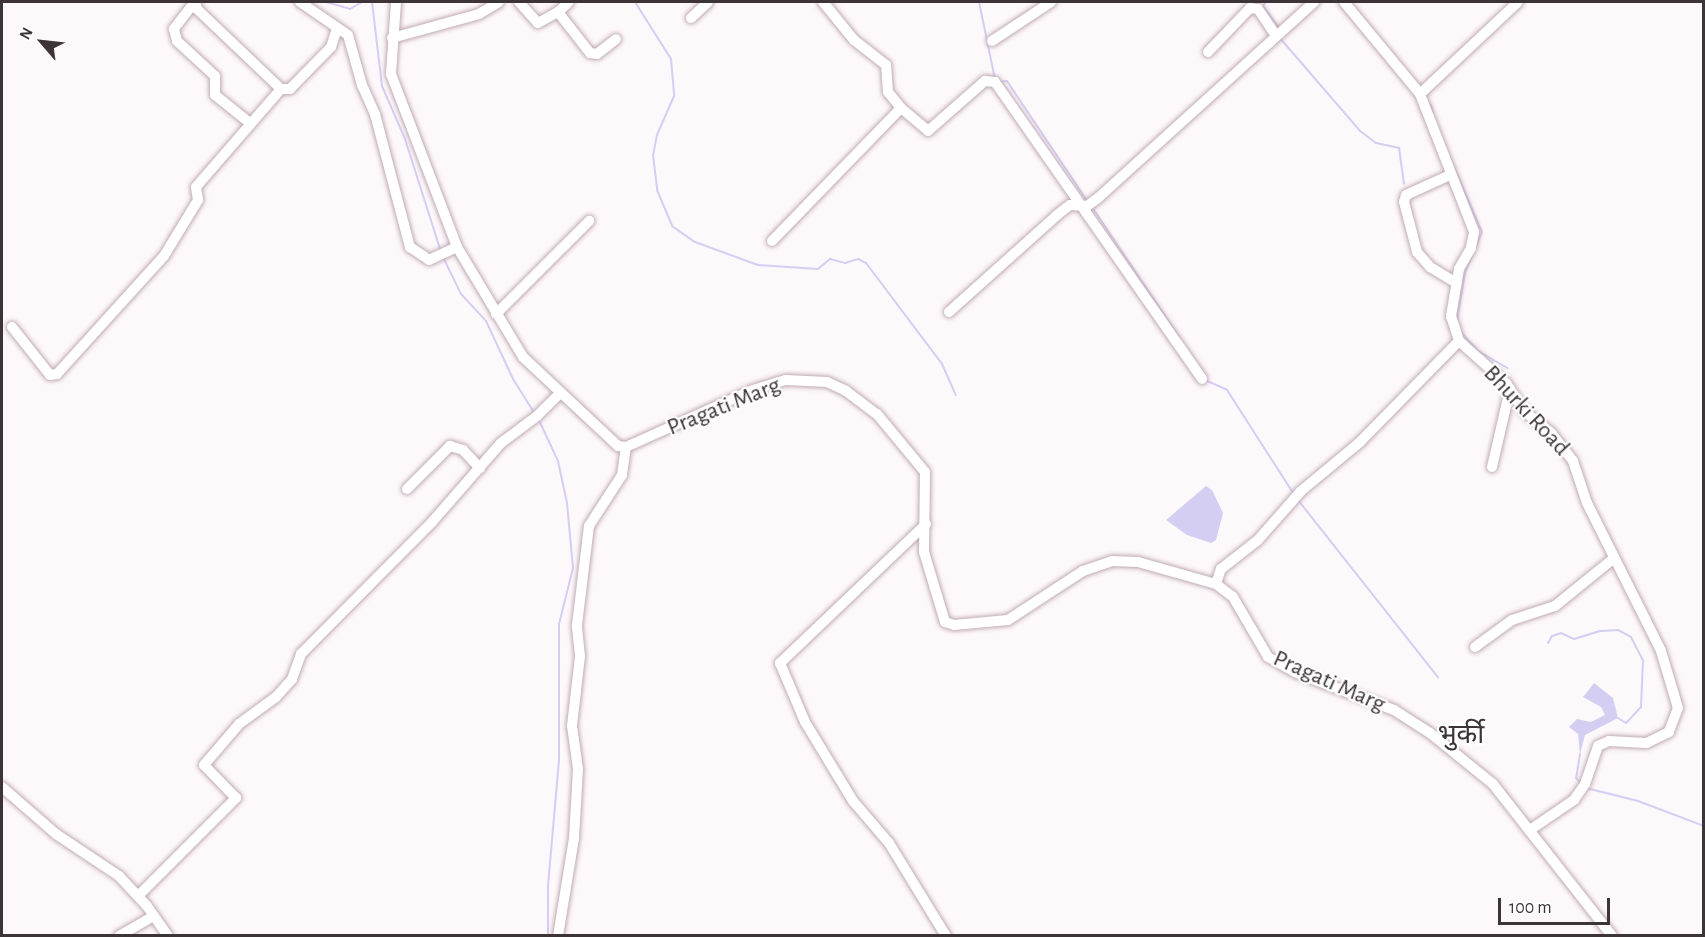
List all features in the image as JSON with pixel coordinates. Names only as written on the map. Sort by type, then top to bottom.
[{"type":"street","points":[[250,123],[215,95],[215,75],[174,34],[194,2],[282,89],[290,89],[331,47],[338,28]]},
{"type":"street","points":[[300,2],[348,35],[362,85],[375,114],[410,247],[429,260],[457,247]]},
{"type":"street","points":[[396,2],[391,74],[457,247],[523,357],[618,446],[626,447],[622,475],[594,513],[589,526],[577,625],[580,656],[572,726],[578,769],[574,837],[558,936]]},
{"type":"street","points":[[392,38],[479,14],[499,2]]},
{"type":"street","points":[[519,2],[538,22],[557,13],[569,2]]},
{"type":"street","points":[[823,2],[854,40],[886,65],[888,92],[901,108],[928,131],[985,81],[995,82],[1084,204],[1202,379]]},
{"type":"street","points":[[992,41],[1051,2]]},
{"type":"street","points":[[949,312],[1070,205],[1084,204],[1098,198],[1275,34],[1314,2]]},
{"type":"street","points":[[1216,584],[1221,569],[1258,540],[1301,491],[1360,442],[1459,341],[1451,316],[1457,283],[1474,232],[1420,94],[1344,2]]},
{"type":"street","points":[[1420,94],[1518,2]]},
{"type":"street","points":[[691,18],[703,3]]},
{"type":"street","points":[[1208,52],[1250,8],[1258,9],[1275,34]]},
{"type":"street","points":[[557,13],[590,53],[597,54],[615,39]]},
{"type":"street","points":[[12,327],[50,375],[57,374],[164,256],[198,200],[196,187],[282,89]]},
{"type":"street","points":[[772,241],[901,108]]},
{"type":"street","points":[[1450,175],[1406,195],[1404,202],[1418,252],[1430,267],[1457,283]]},
{"type":"street","points":[[496,314],[589,221]]},
{"type":"street","name":"Bhurki Road","points":[[1459,341],[1510,389],[1524,411],[1552,434],[1573,461],[1614,558],[1661,651],[1678,708],[1669,732],[1646,743],[1609,741],[1598,746],[1583,787],[1574,800],[1530,830]]},
{"type":"street","name":"Pragati Marg","points":[[626,447],[753,390],[786,380],[827,382],[877,414],[925,472],[924,552],[942,618],[954,625],[1008,620],[1083,572],[1112,561],[1138,562],[1216,584],[1233,597],[1268,657],[1295,672],[1394,710],[1430,733],[1493,784],[1612,936]]},
{"type":"street","points":[[1492,467],[1510,389]]},
{"type":"street","points":[[138,896],[236,798],[204,765],[239,724],[276,697],[291,679],[301,654],[432,522],[501,443],[537,417],[560,393]]},
{"type":"street","points":[[407,489],[450,446],[463,450],[480,468]]},
{"type":"street","points":[[926,524],[780,663],[805,722],[853,801],[894,851],[925,906],[946,936]]},
{"type":"street","points":[[1475,647],[1512,620],[1555,606],[1614,558]]},
{"type":"street","points":[[2,787],[56,834],[119,876],[138,896],[168,936]]},
{"type":"street","points":[[119,936],[153,916]]},
{"type":"shaded area","points":[[1206,486],[1212,490],[1223,513],[1216,540],[1211,543],[1187,535],[1166,520]]},
{"type":"shaded area","points":[[1594,683],[1613,698],[1618,718],[1585,735],[1580,754],[1578,734],[1569,727],[1577,719],[1591,722],[1605,715],[1601,707],[1583,697]]},
{"type":"waterway","points":[[326,2],[350,9],[362,2]]},
{"type":"waterway","points":[[372,2],[382,86],[405,139],[441,252]]},
{"type":"waterway","points":[[635,2],[671,59],[674,96],[657,135],[653,155],[657,190],[672,226],[695,242],[758,265],[818,269],[830,259],[845,263],[858,259],[866,263],[942,364],[956,395]]},
{"type":"waterway","points":[[979,2],[995,79]]},
{"type":"waterway","points":[[1266,2],[1263,6],[1279,27]]},
{"type":"waterway","points":[[1279,37],[1360,131],[1376,143],[1399,148],[1404,184]]},
{"type":"waterway","points":[[998,82],[1007,81],[1088,202]]},
{"type":"waterway","points":[[1431,105],[1433,114]]},
{"type":"waterway","points":[[1450,158],[1482,232],[1465,272],[1457,321]]},
{"type":"waterway","points":[[1094,210],[1179,337]]},
{"type":"waterway","points":[[443,257],[461,294],[486,321],[513,379],[535,414]]},
{"type":"waterway","points":[[1461,332],[1478,351],[1507,368]]},
{"type":"waterway","points":[[1205,380],[1227,390],[1293,493]]},
{"type":"waterway","points":[[538,418],[558,461],[567,503],[573,568],[559,624],[559,760],[548,887],[548,936]]},
{"type":"waterway","points":[[1298,500],[1438,677]]},
{"type":"waterway","points":[[1548,643],[1552,636],[1561,633],[1574,639],[1601,631],[1618,630],[1631,637],[1643,661],[1641,707],[1626,723],[1618,718]]},
{"type":"waterway","points":[[1580,754],[1576,778],[1582,784]]},
{"type":"waterway","points":[[1586,788],[1638,801],[1704,826]]},
{"type":"district","name":"भुर्की","points":[[1461,735]]}]
